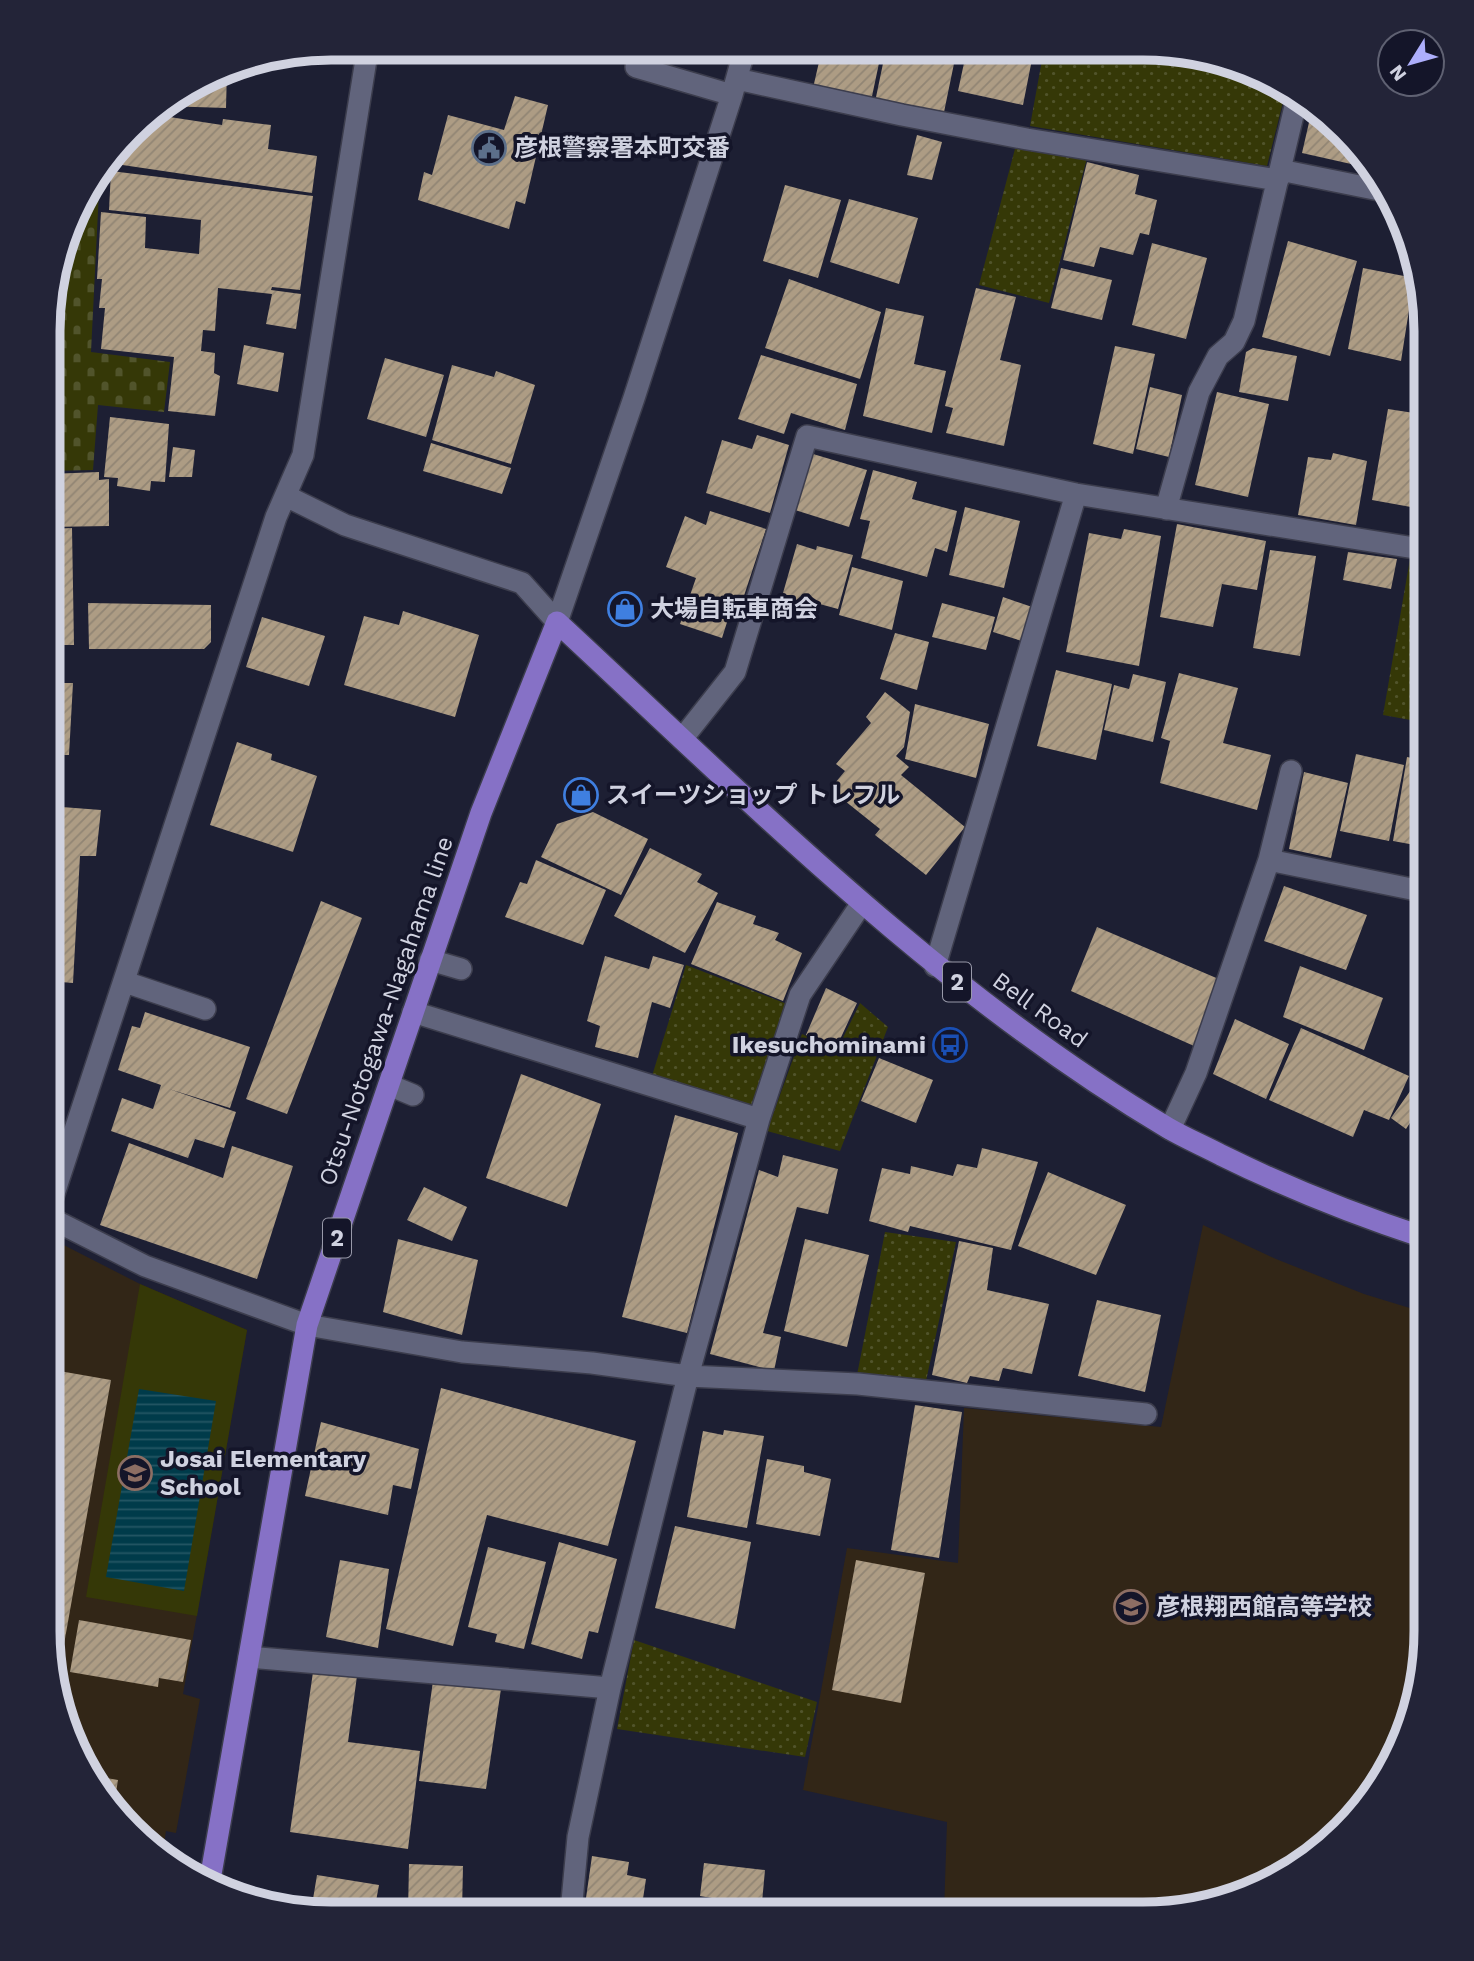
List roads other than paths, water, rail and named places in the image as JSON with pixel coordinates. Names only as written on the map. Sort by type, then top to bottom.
[{"type":"main road","name":"Bell Road","points":[[557,622],[862,903],[935,966],[1037,1044],[1170,1129],[1270,1179],[1373,1221],[1414,1234]]},
{"type":"main road","name":"Otsu-Notogawa-Nagahama line","points":[[210,1874],[307,1325],[481,813],[557,622]]},
{"type":"street","points":[[60,1176],[272,530],[303,455],[366,60]]},
{"type":"street","points":[[286,496],[345,525],[523,583],[557,622],[634,398],[742,60]]},
{"type":"street","points":[[636,67],[1027,139],[1375,190]]},
{"type":"street","points":[[1166,509],[1199,392],[1218,356],[1234,342],[1244,321],[1295,106]]},
{"type":"street","points":[[682,739],[735,672],[807,436],[1076,494],[1414,548]]},
{"type":"street","points":[[935,966],[1076,494]]},
{"type":"street","points":[[1170,1129],[1196,1073],[1269,860],[1291,771]]},
{"type":"street","points":[[1269,860],[1414,890]]},
{"type":"street","points":[[569,1902],[567,1888],[594,1733],[610,1688],[688,1376],[759,1119],[800,995],[862,903]]},
{"type":"street","points":[[430,960],[461,969]]},
{"type":"street","points":[[125,982],[205,1009]]},
{"type":"street","points":[[413,1012],[759,1119]]},
{"type":"street","points":[[389,1085],[414,1095]]},
{"type":"street","points":[[60,1223],[145,1266],[307,1325],[462,1352],[495,1350],[594,1357],[688,1376],[858,1384],[1146,1414]]},
{"type":"street","points":[[249,1657],[564,1688],[610,1688]]},
{"type":"water","points":[[139,1389],[216,1401],[184,1591],[106,1577]]},
{"type":"place","name":"彦根警察署本町交番","points":[[489,148]]},
{"type":"place","name":"大場自転車商会","points":[[625,609]]},
{"type":"place","name":"スイーツショップ トレフル","points":[[581,795]]},
{"type":"place","name":"Ikesuchominami","points":[[950,1045]]},
{"type":"place","name":"Josai Elementary School","points":[[135,1473]]},
{"type":"place","name":"彦根翔西館高等学校","points":[[1131,1607]]}]
